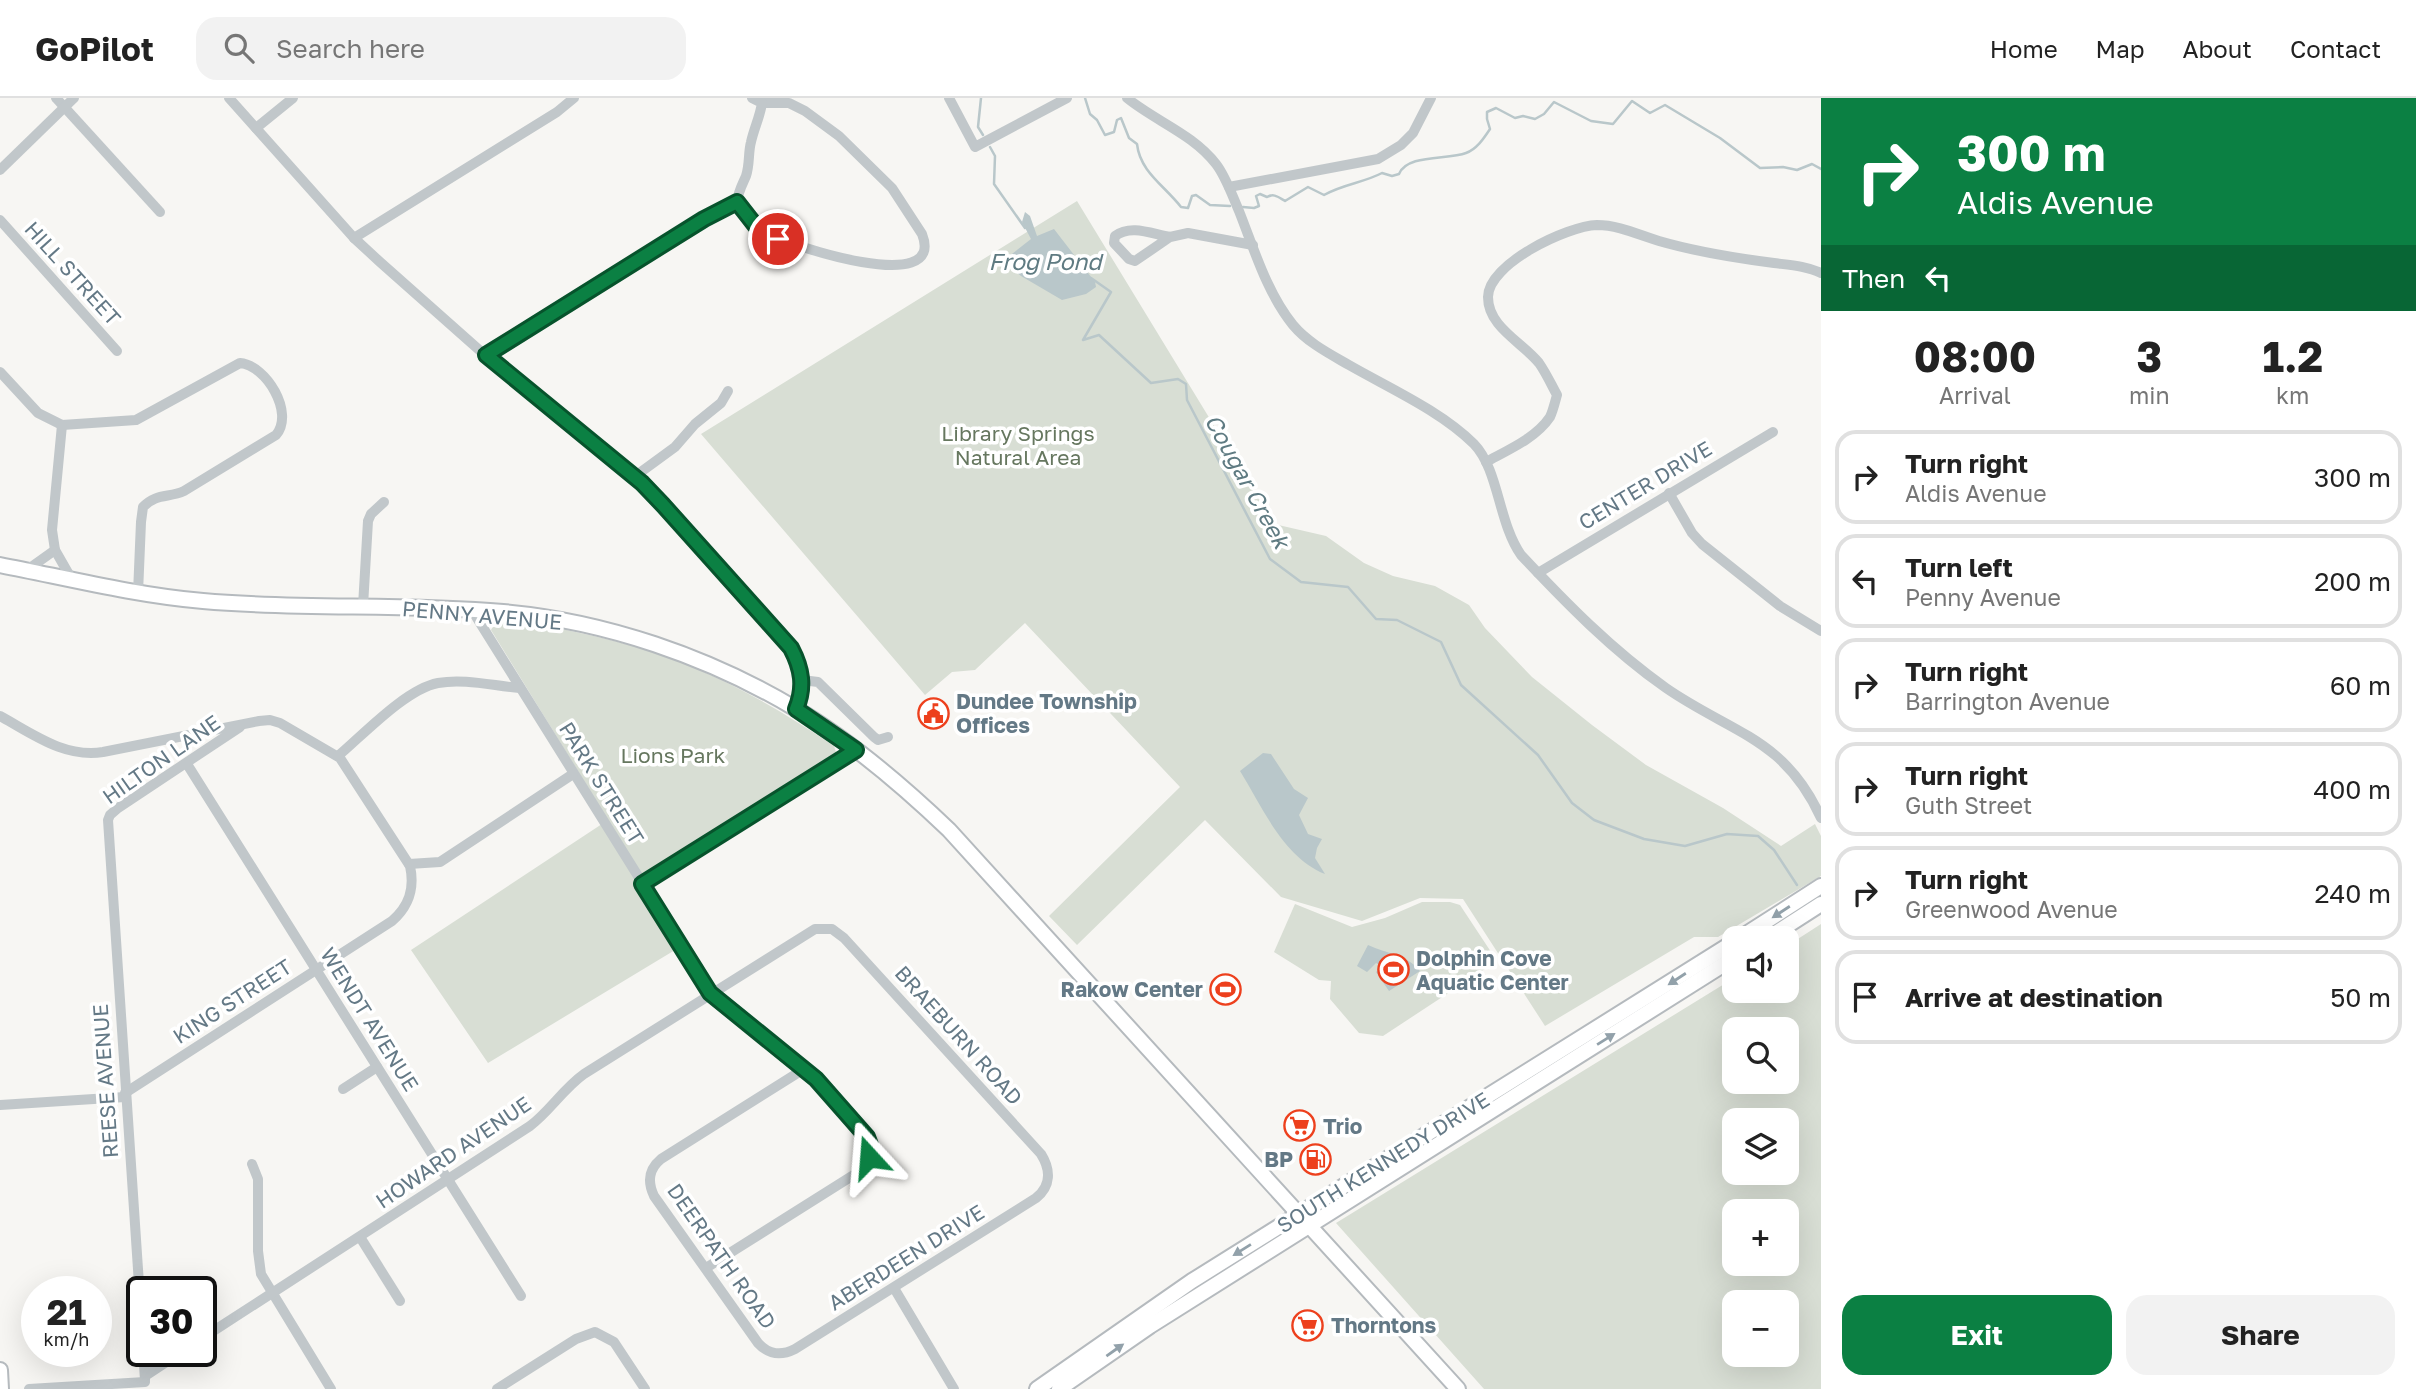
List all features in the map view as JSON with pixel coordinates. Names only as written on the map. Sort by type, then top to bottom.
[{"type":"main road","name":"PENNY AVENUE","points":[[0,565],[138,593],[214,602],[472,610],[546,618],[640,639],[708,666],[796,709],[856,750],[949,830],[1458,1389]]},
{"type":"main road","points":[[1759,926],[1821,887]]},
{"type":"main road","points":[[1787,926],[1821,904]]},
{"type":"main road","name":"SOUTH KENNEDY DRIVE","points":[[1037,1389],[1157,1304],[1722,950]]},
{"type":"main road","name":"SOUTH KENNEDY DRIVE","points":[[1059,1389],[1150,1326],[1722,966]]},
{"type":"main road","points":[[0,1370],[1,1389]]},
{"type":"street","points":[[56,98],[160,212]]},
{"type":"street","points":[[0,170],[74,98]]},
{"type":"street","points":[[229,98],[354,238],[486,355],[634,477],[663,505],[780,634],[795,656],[802,680],[802,693],[796,709]]},
{"type":"street","points":[[257,128],[293,98]]},
{"type":"street","points":[[354,238],[557,112],[574,98]]},
{"type":"street","points":[[949,98],[975,147],[1067,98]]},
{"type":"street","points":[[1229,187],[1378,159],[1401,145],[1413,133],[1431,98]]},
{"type":"street","points":[[1130,99],[1197,144],[1217,165],[1229,187],[1276,301],[1295,328],[1329,354],[1455,428],[1476,446],[1486,462],[1512,542],[1538,573],[1612,647],[1667,688],[1754,738],[1777,755],[1793,771],[1820,811]]},
{"type":"street","points":[[757,100],[789,103],[805,111],[854,149],[892,188],[908,216],[922,233],[926,242],[918,259],[903,265],[864,264],[778,239],[755,225],[737,202],[738,193],[747,175],[751,142],[759,121],[757,100]]},
{"type":"street","points":[[486,355],[704,219],[737,202]]},
{"type":"street","name":"HILL STREET","points":[[0,220],[117,351]]},
{"type":"street","points":[[1486,462],[1530,436],[1550,416],[1557,396],[1549,379],[1529,352],[1502,330],[1493,316],[1488,300],[1489,287],[1503,267],[1561,234],[1578,228],[1612,226],[1699,251],[1795,265],[1821,273]]},
{"type":"street","points":[[1170,237],[1124,231],[1115,236],[1114,243],[1121,253],[1135,261],[1170,237],[1188,233],[1253,245]]},
{"type":"street","points":[[0,372],[38,412],[62,425],[136,420],[240,363],[257,370],[276,393],[283,417],[281,429],[276,435],[184,491],[156,497],[144,507],[138,593]]},
{"type":"street","points":[[634,477],[676,447],[695,424],[722,403],[728,391]]},
{"type":"street","points":[[62,425],[53,513],[54,550],[71,578]]},
{"type":"street","name":"CENTER DRIVE","points":[[1538,573],[1773,432]]},
{"type":"street","points":[[1669,493],[1692,533],[1702,544],[1780,606],[1821,631]]},
{"type":"street","points":[[363,606],[368,521],[373,511],[384,502]]},
{"type":"street","points":[[27,570],[54,550]]},
{"type":"street","name":"PARK STREET","points":[[472,610],[710,993],[804,1069],[870,1143],[867,1164],[860,1171],[706,1268]]},
{"type":"street","points":[[802,680],[820,684],[878,740],[888,737]]},
{"type":"street","points":[[338,756],[404,700],[431,685],[455,682],[520,688]]},
{"type":"street","points":[[0,716],[58,747],[84,754],[266,720],[279,723],[338,756],[409,864],[440,862],[573,774]]},
{"type":"street","name":"HILTON LANE","points":[[108,831],[108,819],[113,812],[244,724]]},
{"type":"street","points":[[642,884],[856,750]]},
{"type":"street","name":"WENDT AVENUE","points":[[187,764],[521,1296]]},
{"type":"street","name":"REESE AVENUE","points":[[108,831],[138,1276]]},
{"type":"street","name":"KING STREET","points":[[0,1105],[125,1095],[390,922],[403,911],[411,893],[412,875],[409,864]]},
{"type":"street","name":"HOWARD AVENUE","points":[[217,1329],[539,1120],[569,1085],[584,1074],[808,932],[828,928]]},
{"type":"street","name":"BRAEBURN ROAD","points":[[828,928],[844,938],[1041,1154],[1047,1164],[1048,1178]]},
{"type":"street","points":[[343,1089],[377,1067]]},
{"type":"street","name":"DEERPATH ROAD","points":[[772,1353],[758,1343],[654,1196],[650,1176],[661,1159],[804,1069]]},
{"type":"street","points":[[251,1164],[258,1179],[260,1268],[271,1294],[331,1389]]},
{"type":"street","name":"ABERDEEN DRIVE","points":[[772,1353],[784,1354],[795,1349],[1036,1198],[1045,1188],[1048,1178]]},
{"type":"street","points":[[360,1237],[400,1301]]},
{"type":"street","points":[[894,1288],[954,1389]]},
{"type":"street","points":[[496,1389],[576,1339],[595,1332],[614,1342],[645,1389]]},
{"type":"street","points":[[29,1389],[145,1382],[163,1367]]},
{"type":"green space","name":"Library Springs Natural Area","points":[[1077,201],[1274,524],[1326,536],[1364,563],[1393,576],[1435,586],[1469,605],[1485,628],[1532,677],[1592,725],[1646,765],[1723,808],[1781,846],[1815,824],[1821,836],[1821,876],[1737,926],[1722,926],[1722,935],[1718,937],[1694,937],[1545,1026],[1463,899],[1420,898],[1362,921],[1281,897],[1205,820],[1077,945],[1049,916],[1180,787],[1025,623],[975,670],[952,672],[925,695],[701,434]]},
{"type":"green space","name":"Lions Park","points":[[524,621],[620,642],[686,665],[738,688],[787,716],[834,746],[836,752],[831,760],[634,883],[675,950],[488,1063],[411,950],[608,820],[491,630],[495,623]]},
{"type":"green space","name":"Dolphin Cove Aquatic Center","points":[[1422,902],[1450,902],[1460,905],[1497,961],[1383,1036],[1359,1033],[1330,999],[1331,981],[1319,980],[1274,952],[1295,904],[1352,927],[1385,918]]},
{"type":"green space","points":[[1821,924],[1821,1389],[1484,1389],[1336,1223],[1722,985],[1722,1003],[1799,1003],[1799,938]]},
{"type":"water","name":"Frog Pond","points":[[1025,212],[1030,216],[1037,236],[1054,229],[1095,282],[1096,287],[1086,294],[1062,300],[1021,276],[1003,261],[1031,239],[1022,222]]},
{"type":"water","points":[[1263,753],[1271,754],[1294,789],[1308,798],[1299,815],[1308,834],[1322,839],[1315,858],[1325,874],[1297,856],[1286,844],[1240,771]]},
{"type":"water","points":[[1368,945],[1402,958],[1420,971],[1389,991],[1376,972],[1382,966],[1376,963],[1367,972],[1357,966]]},
{"type":"waterway","points":[[981,98],[978,127],[983,135]]},
{"type":"waterway","points":[[1085,98],[1090,114],[1097,120],[1105,135],[1114,132],[1117,120],[1121,118],[1129,138],[1137,144],[1148,171],[1181,207],[1188,208],[1192,196],[1196,195],[1210,205],[1230,206]]},
{"type":"waterway","points":[[1243,207],[1259,206],[1256,196],[1260,194],[1267,197],[1276,196],[1285,201],[1308,187],[1324,195],[1382,173],[1392,176],[1399,174],[1410,163],[1419,160],[1466,153],[1477,146],[1490,129],[1487,112],[1496,108],[1515,118],[1523,116],[1535,119],[1544,114],[1554,102],[1591,121],[1613,124],[1632,101],[1650,113],[1665,105],[1720,138],[1760,168],[1783,167],[1797,170],[1812,164],[1821,169]]},
{"type":"waterway","name":"Cougar Creek","points":[[990,147],[995,156],[994,184],[1025,228]]},
{"type":"waterway","name":"Cougar Creek","points":[[1091,278],[1111,292],[1083,340],[1099,335],[1151,383],[1178,379],[1186,384],[1187,400],[1270,559],[1301,582],[1348,587],[1376,619],[1397,620],[1441,642],[1461,685],[1538,755],[1572,803],[1594,820],[1644,839],[1685,846],[1727,834],[1758,836],[1774,850],[1797,885]]},
{"type":"place","name":"Dundee Township Offices","points":[[933,713]]},
{"type":"place","name":"Dolphin Cove Aquatic Center","points":[[1393,970]]},
{"type":"place","name":"Rakow Center","points":[[1226,989]]},
{"type":"place","name":"Trio","points":[[1300,1126]]},
{"type":"place","name":"BP","points":[[1316,1159]]},
{"type":"place","name":"Thorntons","points":[[1308,1325]]},
{"type":"route","points":[[778,239],[755,225],[737,202],[704,219],[486,355],[642,483],[663,505],[791,648],[801,675],[802,693],[796,709],[856,750],[642,884],[710,993],[816,1079],[867,1137],[870,1145],[869,1157]]}]
